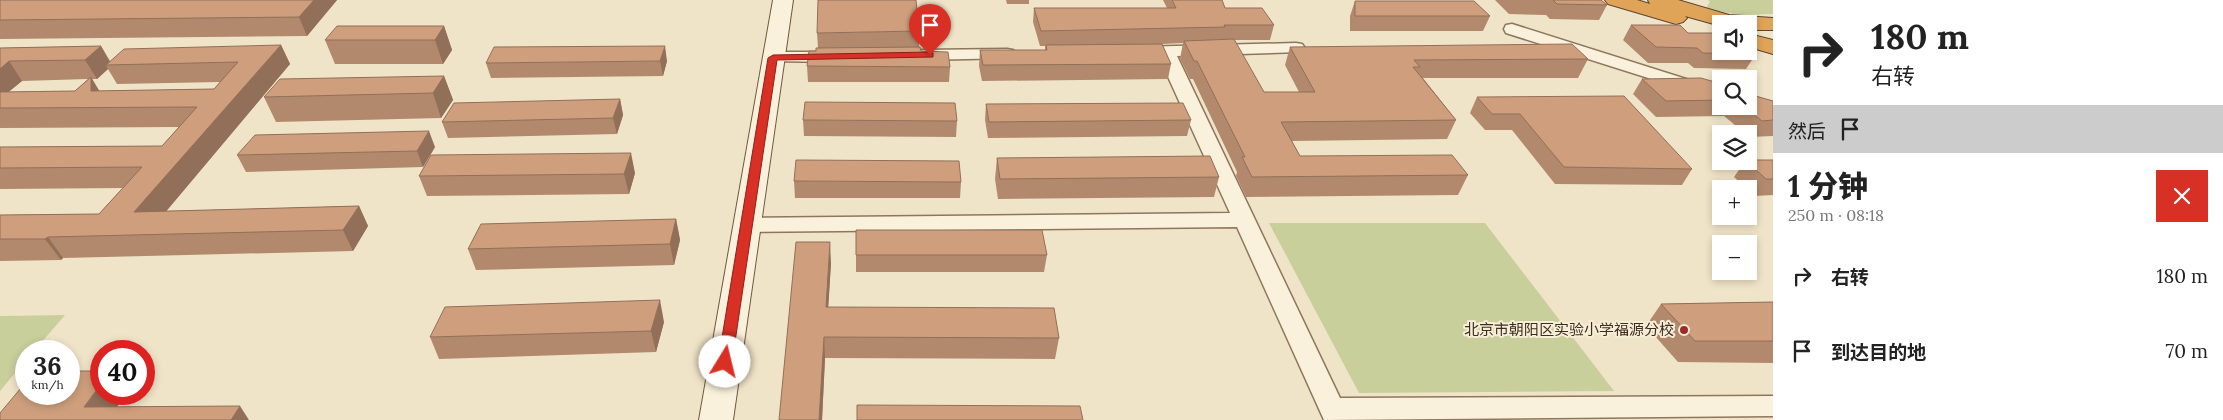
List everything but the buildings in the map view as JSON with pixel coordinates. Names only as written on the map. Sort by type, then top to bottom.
[{"type":"highway","points":[[1615,0],[1712,23]]},
{"type":"highway","points":[[1658,0],[1712,21]]},
{"type":"highway","points":[[1757,25],[1773,24]]},
{"type":"highway","points":[[1757,43],[1773,48]]},
{"type":"street","points":[[716,420],[782,0]]},
{"type":"street","points":[[1512,29],[1712,93]]},
{"type":"street","points":[[1116,52],[1296,48]]},
{"type":"street","points":[[1166,52],[1334,414],[1773,406]]},
{"type":"street","points":[[900,56],[1028,54]]},
{"type":"street","points":[[773,58],[851,56]]},
{"type":"street","points":[[746,225],[1244,220]]},
{"type":"green space","points":[[1707,0],[1773,0],[1773,14],[1743,15],[1706,9],[1710,1]]},
{"type":"green space","points":[[1269,223],[1485,223],[1614,391],[1359,393]]},
{"type":"green space","points":[[65,315],[43,340],[15,340],[15,373],[0,391],[0,316]]},
{"type":"place","name":"北京市朝阳区实验小学福源分校","points":[[1684,330]]},
{"type":"route","points":[[725,362],[773,58],[930,55]]}]
